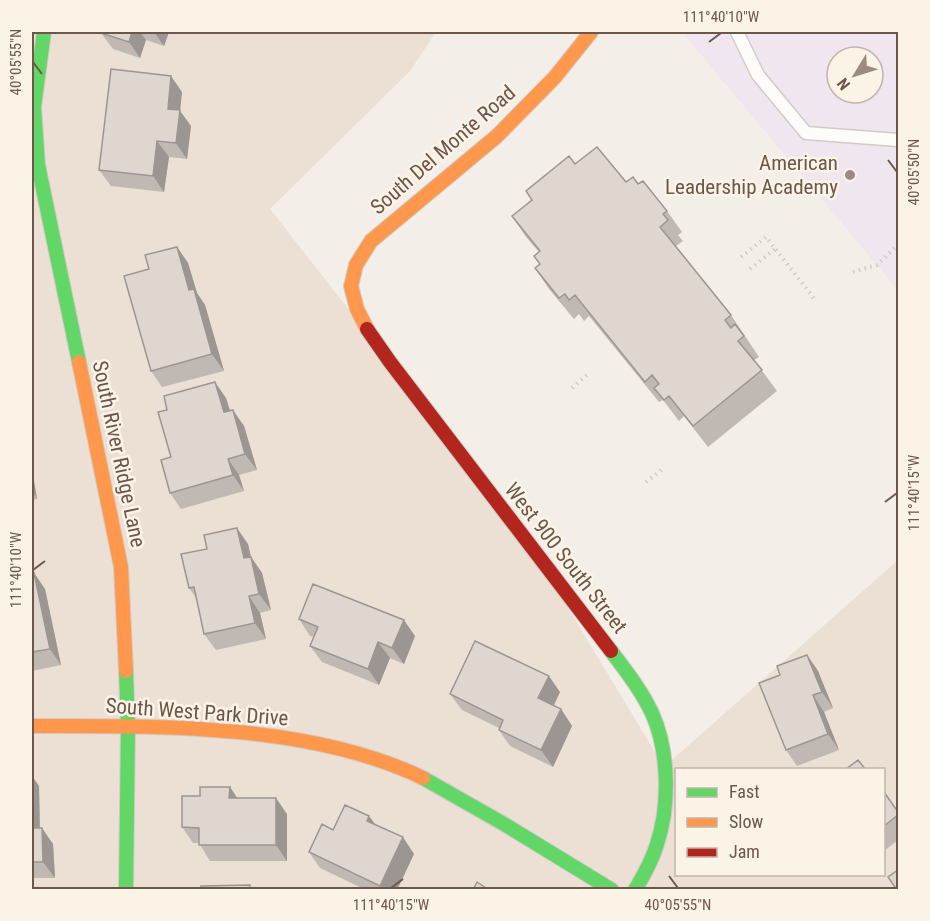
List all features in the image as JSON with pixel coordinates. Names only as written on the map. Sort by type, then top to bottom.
[{"type":"street","name":"South River Ridge Lane","points":[[44,32],[34,107],[38,165],[121,567],[128,727],[126,890]]},
{"type":"street","name":"South Del Monte Road","points":[[352,275],[358,259],[371,241],[497,136],[555,77],[591,32]]},
{"type":"street","name":"West 900 South Street","points":[[352,275],[351,291],[364,325],[536,555],[631,677],[655,721],[664,767],[664,804],[659,837],[635,890]]},
{"type":"street","name":"South West Park Drive","points":[[32,726],[128,727],[269,735],[339,749],[397,767],[498,820],[612,890]]},
{"type":"lane","points":[[737,32],[758,75],[806,133],[898,140]]},
{"type":"path","points":[[741,256],[766,237],[816,301]]},
{"type":"path","points":[[853,272],[877,265],[898,244]]},
{"type":"path","points":[[750,269],[775,249]]},
{"type":"path","points":[[572,388],[588,374]]},
{"type":"path","points":[[646,482],[663,468]]},
{"type":"shaded area","points":[[32,32],[436,32],[410,71],[270,209],[390,362],[536,555],[664,767],[898,560],[898,889],[32,889]]},
{"type":"shaded area","name":"American Leadership Academy","points":[[682,32],[898,32],[898,291],[877,265]]},
{"type":"building","points":[[102,32],[132,32],[129,42]]},
{"type":"building","points":[[111,69],[171,76],[168,109],[180,110],[176,143],[157,141],[153,176],[99,170]]},
{"type":"building","points":[[597,147],[626,182],[633,177],[638,184],[643,181],[667,211],[663,214],[668,220],[660,227],[731,315],[725,320],[731,328],[735,324],[744,336],[738,341],[762,370],[693,426],[669,396],[664,400],[654,388],[659,384],[652,375],[645,382],[575,295],[569,300],[565,294],[559,298],[535,268],[540,264],[534,256],[540,251],[512,216],[532,200],[526,191],[569,156],[575,164]]},
{"type":"building","points":[[177,247],[189,290],[194,289],[212,354],[151,371],[124,276],[149,269],[145,255]]},
{"type":"building","points":[[215,382],[224,412],[233,410],[245,454],[228,459],[233,475],[170,493],[161,460],[171,457],[158,412],[167,410],[164,396]]},
{"type":"building","points":[[237,528],[244,558],[251,557],[259,594],[249,596],[255,623],[204,634],[194,587],[189,588],[181,554],[207,549],[204,535]]},
{"type":"building","points":[[34,573],[50,649],[32,652],[32,574]]},
{"type":"building","points":[[313,584],[404,620],[392,648],[378,642],[368,669],[310,646],[318,627],[299,619]]},
{"type":"building","points":[[475,641],[549,676],[538,698],[561,709],[541,750],[499,730],[503,720],[450,694]]},
{"type":"building","points":[[807,655],[822,692],[813,695],[828,734],[786,750],[759,683],[780,675],[777,666]]},
{"type":"building","points":[[858,760],[864,768],[848,768]]},
{"type":"building","points":[[200,787],[230,787],[229,798],[276,798],[276,845],[199,845],[199,828],[182,827],[182,796],[200,796]]},
{"type":"building","points":[[885,793],[898,812],[898,815],[885,825]]},
{"type":"building","points":[[345,805],[369,816],[367,821],[403,837],[380,886],[309,852],[322,824],[333,830]]},
{"type":"building","points":[[32,828],[42,828],[43,862],[32,862]]},
{"type":"building","points":[[898,870],[898,890],[897,890],[888,877]]},
{"type":"building","points":[[477,882],[489,890],[473,890]]},
{"type":"building","points":[[250,885],[250,890],[201,890],[201,886]]},
{"type":"traffic: fast","points":[[44,32],[34,107],[38,165],[79,362]]},
{"type":"traffic: fast","points":[[611,651],[652,713],[662,744],[666,778],[664,812],[657,844],[635,890]]},
{"type":"traffic: fast","points":[[126,671],[128,727],[126,890]]},
{"type":"traffic: fast","points":[[423,778],[612,890]]},
{"type":"traffic: slow","points":[[367,329],[357,309],[351,286],[356,265],[371,241],[497,136],[555,77],[591,32]]},
{"type":"traffic: slow","points":[[79,362],[121,567],[126,671]]},
{"type":"traffic: slow","points":[[32,726],[180,728],[282,737],[332,747],[379,760],[423,778]]},
{"type":"traffic: jam","points":[[367,329],[611,651]]},
{"type":"place","name":"American Leadership Academy","points":[[850,175]]}]
